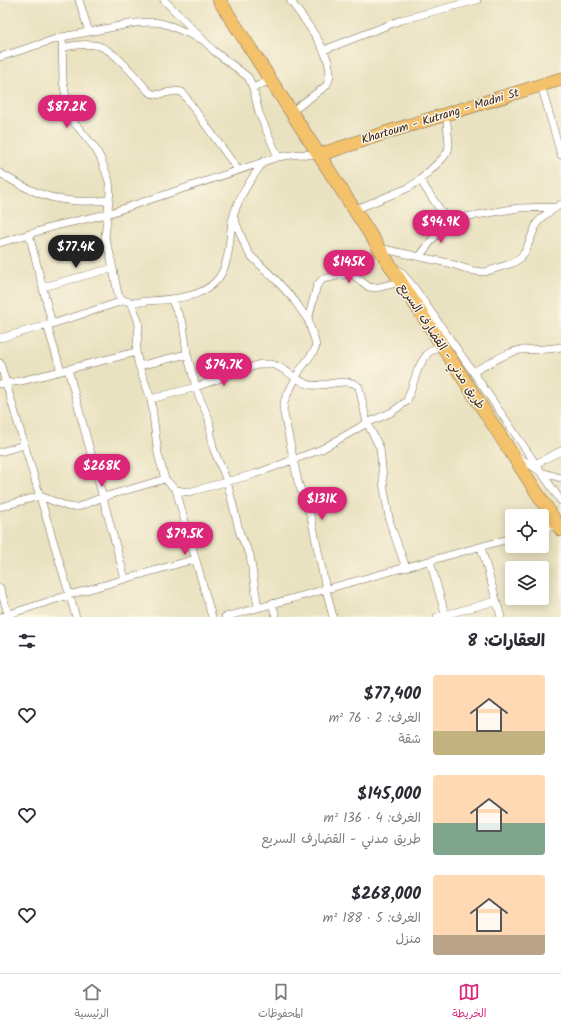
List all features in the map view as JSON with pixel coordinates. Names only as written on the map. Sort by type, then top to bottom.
[{"type":"highway","name":"طريق مدني - القضارف السريع","points":[[219,0],[559,527]]},
{"type":"highway","name":"Khartoum - Kutrang - Madni St","points":[[319,155],[446,113],[561,79]]},
{"type":"street","points":[[79,0],[88,32]]},
{"type":"street","points":[[164,0],[214,51],[248,77],[251,81],[256,106],[278,156]]},
{"type":"street","points":[[290,0],[324,50],[331,71],[330,81],[326,86],[292,112]]},
{"type":"street","points":[[324,50],[402,20],[477,0]]},
{"type":"street","points":[[0,57],[62,37],[134,23],[151,22],[171,26],[203,40]]},
{"type":"street","points":[[62,37],[63,82],[69,113],[72,120],[95,148],[101,159],[109,181],[110,200],[105,237],[118,294],[123,301]]},
{"type":"street","points":[[62,48],[74,45],[99,46],[108,50],[116,57],[153,95],[157,96],[174,91],[182,92],[238,170]]},
{"type":"street","points":[[253,88],[271,80]]},
{"type":"street","points":[[541,84],[561,155]]},
{"type":"street","points":[[354,210],[408,188],[420,180],[443,158],[448,151],[449,144],[446,113]]},
{"type":"street","points":[[0,243],[59,225],[107,214],[278,156],[299,154],[319,155]]},
{"type":"street","points":[[0,338],[123,301],[131,302],[171,299],[200,293],[214,285],[226,264],[233,216],[242,193],[264,161]]},
{"type":"street","points":[[0,173],[38,194],[58,200],[93,202],[110,200]]},
{"type":"street","points":[[420,180],[447,220]]},
{"type":"street","points":[[420,256],[447,220],[519,208],[558,206]]},
{"type":"street","points":[[382,252],[420,256],[480,272],[486,272],[513,263],[519,259],[525,252],[537,223],[545,214],[558,206]]},
{"type":"street","points":[[233,216],[250,256],[286,290],[308,320],[316,346],[300,370],[285,399],[283,409],[300,490],[313,522],[333,617]]},
{"type":"street","points":[[29,234],[43,287],[50,324],[103,497],[125,579]]},
{"type":"street","points":[[382,252],[413,286],[561,502]]},
{"type":"street","points":[[43,287],[113,268]]},
{"type":"street","points":[[308,320],[317,285],[323,279],[348,274],[353,275],[369,287],[376,288],[400,282]]},
{"type":"street","points":[[171,299],[182,324],[187,354],[196,387],[209,420],[213,448],[227,481],[240,534],[250,554],[258,608]]},
{"type":"street","points":[[131,302],[139,326],[136,352],[139,366],[151,399],[156,424],[158,454],[165,478],[176,490],[212,617]]},
{"type":"street","points":[[176,490],[189,492],[255,474],[322,449],[367,423],[392,412],[408,401],[418,369],[423,360],[441,344]]},
{"type":"street","points":[[473,372],[521,350],[540,350],[561,347]]},
{"type":"street","points":[[3,384],[14,383],[136,352]]},
{"type":"street","points":[[139,366],[187,354]]},
{"type":"street","points":[[0,363],[3,384],[40,496],[76,617]]},
{"type":"street","points":[[151,399],[196,387],[260,364],[270,364],[278,367],[296,378],[312,385],[348,382],[355,383],[359,387],[367,423],[380,448],[384,489],[390,522],[406,568]]},
{"type":"street","points":[[0,452],[24,445]]},
{"type":"street","points":[[510,451],[541,472],[561,478]]},
{"type":"street","points":[[535,464],[561,451]]},
{"type":"street","points":[[0,507],[40,496],[69,507],[85,504],[165,478]]},
{"type":"street","points":[[549,528],[559,527]]},
{"type":"street","points":[[225,617],[505,540]]},
{"type":"street","points":[[481,547],[501,617]]},
{"type":"street","points":[[0,617],[69,595],[195,559]]},
{"type":"street","points":[[430,561],[446,616]]},
{"type":"street","points":[[0,588],[8,614]]},
{"type":"street","points":[[437,617],[446,616],[496,601]]},
{"type":"street","points":[[272,603],[276,617]]}]
